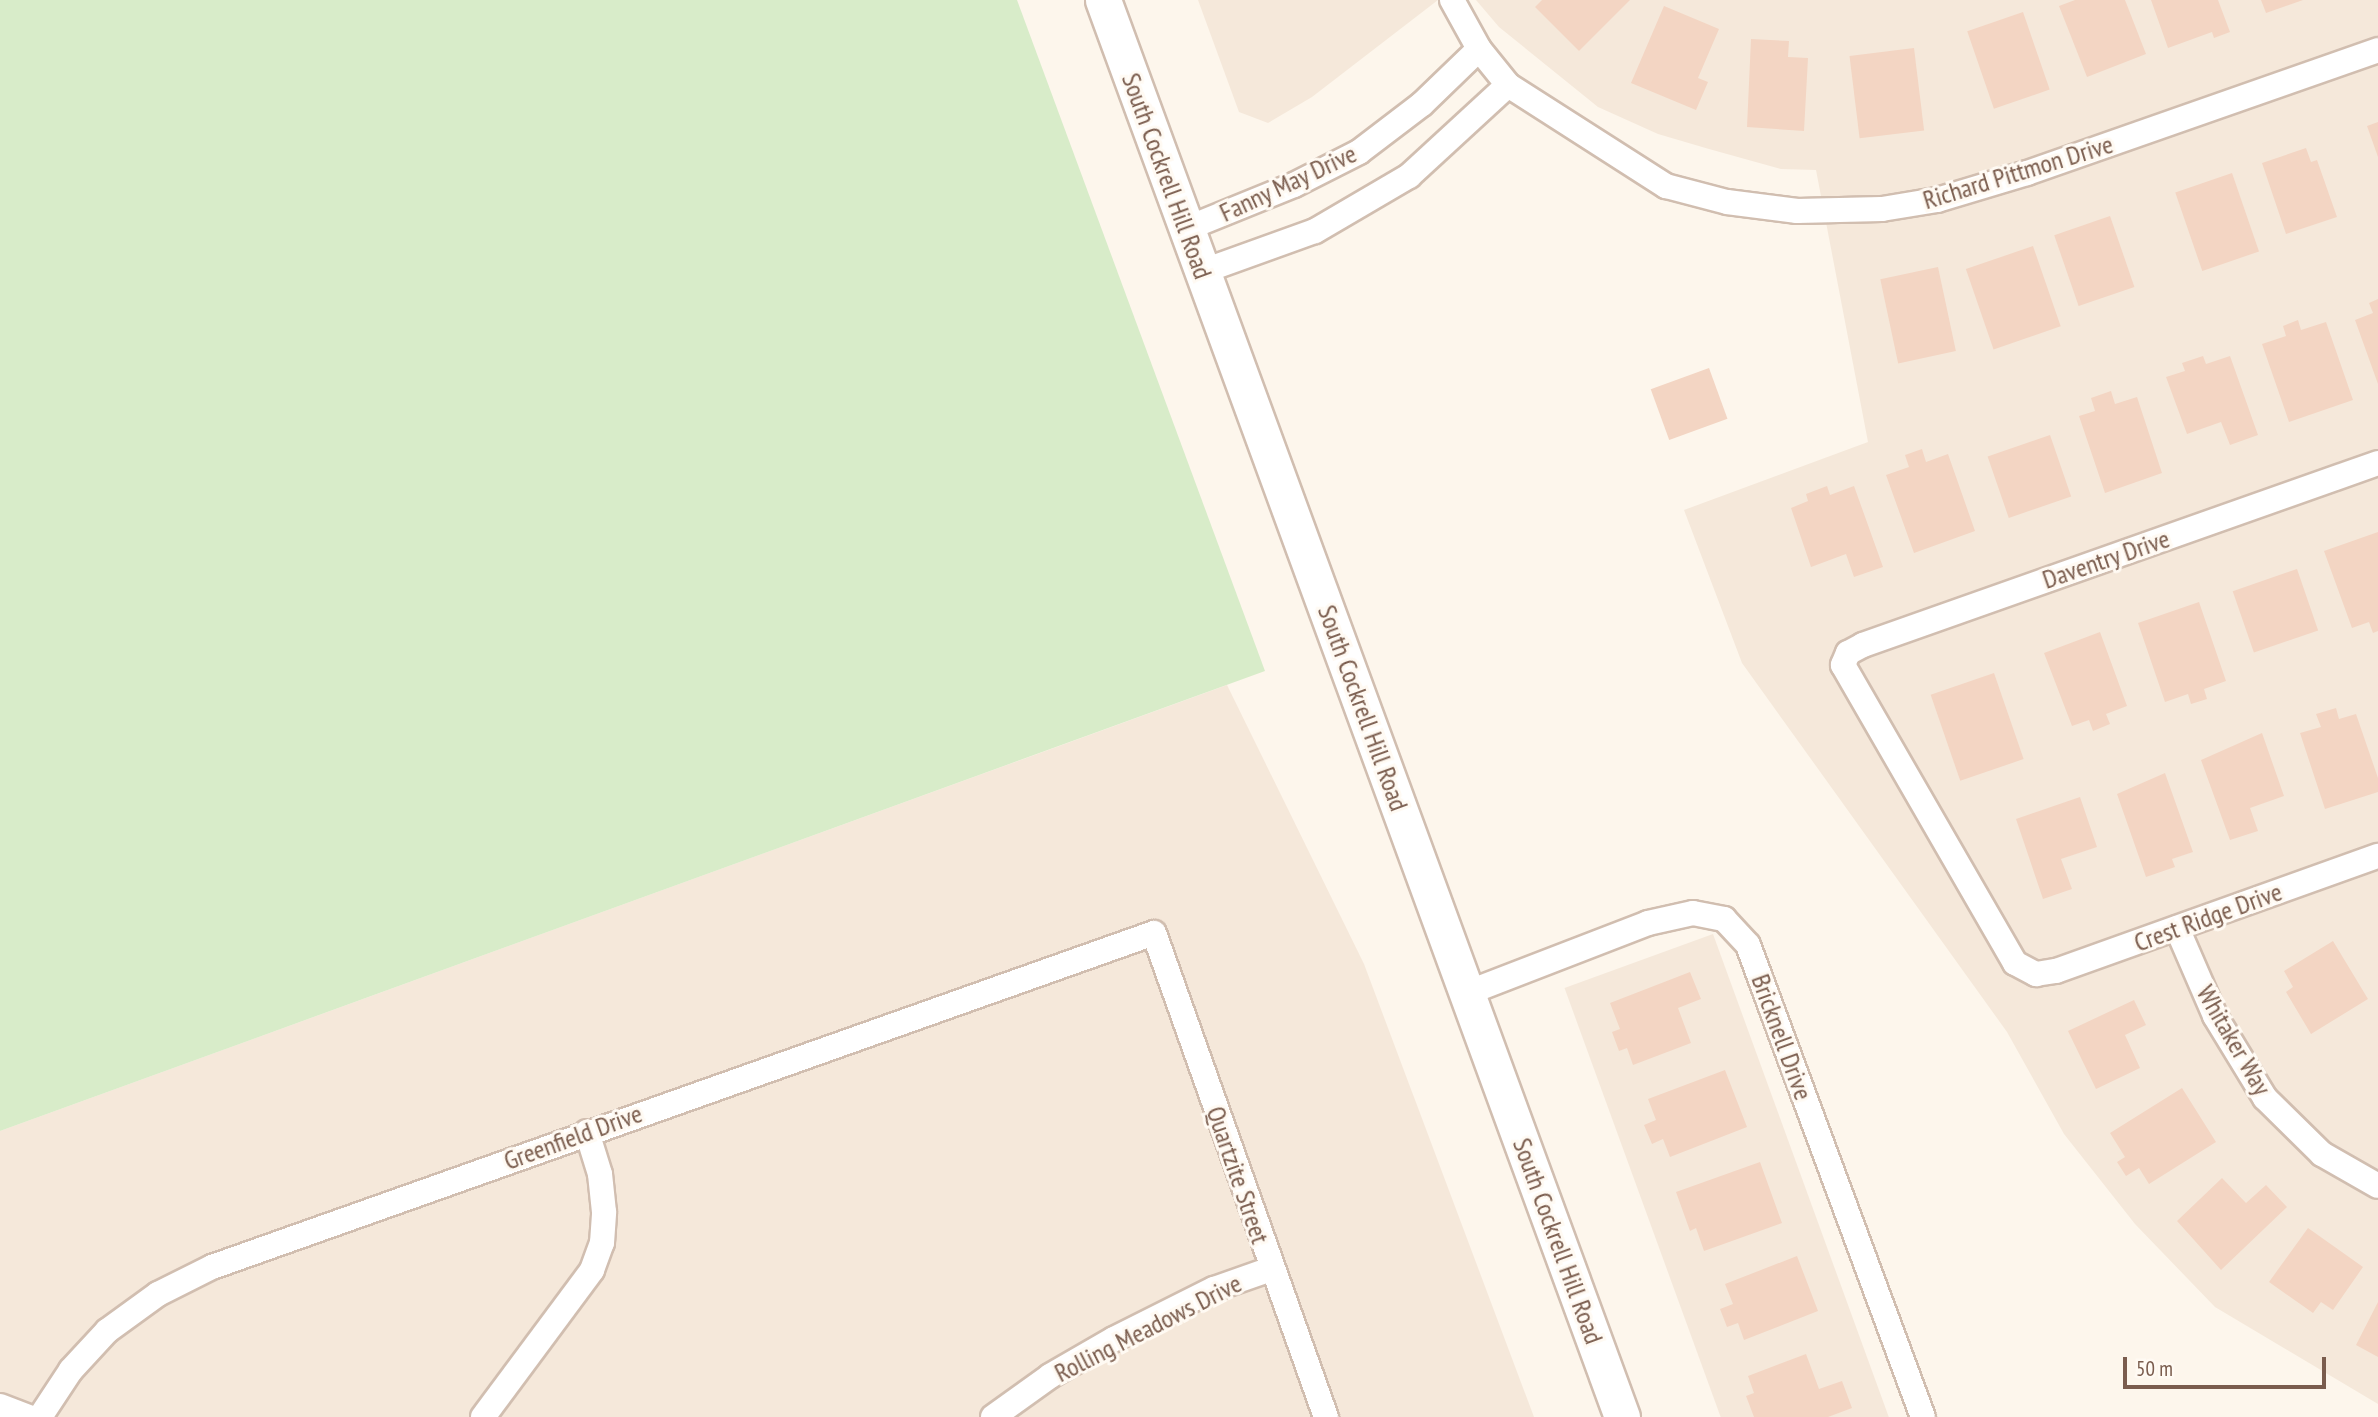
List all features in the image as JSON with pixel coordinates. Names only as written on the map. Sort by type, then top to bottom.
[{"type":"main road","name":"South Cockrell Hill Road","points":[[1103,0],[1622,1417]]},
{"type":"street","name":"Richard Pittmon Drive","points":[[1452,0],[1479,49],[1508,85],[1666,186],[1727,202],[1797,211],[1882,209],[1937,200],[2027,173],[2378,50]]},
{"type":"street","name":"Fanny May Drive","points":[[1188,228],[1294,185],[1359,152],[1422,104],[1479,49]]},
{"type":"street","name":"Fanny May Drive","points":[[1201,272],[1315,231],[1409,176],[1508,85]]},
{"type":"street","name":"Daventry Drive","points":[[2036,974],[2015,963],[1843,665],[1848,653],[1863,645],[2378,463]]},
{"type":"street","name":"Crest Ridge Drive","points":[[2036,974],[2177,928],[2378,856]]},
{"type":"street","name":"Bricknell Drive","points":[[1467,993],[1648,923],[1693,913],[1724,919],[1748,945],[1923,1417]]},
{"type":"street","name":"Whitaker Way","points":[[2177,928],[2216,1016],[2265,1098],[2322,1154],[2378,1186]]},
{"type":"street","name":"Greenfield Drive","points":[[40,1417],[71,1370],[107,1331],[158,1294],[212,1267],[1154,933]]},
{"type":"street","name":"Quartzite Street","points":[[1154,933],[1271,1269],[1326,1417]]},
{"type":"street","points":[[483,1417],[593,1270],[602,1243],[604,1212],[600,1174],[587,1132]]},
{"type":"street","name":"Rolling Meadows Drive","points":[[993,1417],[1114,1339],[1214,1289],[1271,1269]]},
{"type":"street","points":[[0,1406],[28,1417]]},
{"type":"shaded area","points":[[1198,0],[1438,0],[1312,97],[1268,123],[1239,112]]},
{"type":"shaded area","points":[[1476,0],[2378,0],[2378,1404],[2215,1307],[2135,1224],[2064,1134],[2007,1032],[1742,663],[1684,510],[1868,442],[1816,170],[1781,169],[1709,149],[1658,134],[1598,107],[1499,27]]},
{"type":"shaded area","points":[[1227,685],[1364,964],[1534,1417],[0,1417],[0,1131]]},
{"type":"shaded area","points":[[1713,934],[1889,1417],[1721,1417],[1565,988]]},
{"type":"green space","points":[[0,0],[1017,0],[1265,671],[0,1131]]},
{"type":"building","points":[[1542,0],[1630,0],[1579,51],[1535,7]]},
{"type":"building","points":[[2075,0],[2125,0],[2146,54],[2087,77],[2059,6]]},
{"type":"building","points":[[2151,0],[2218,0],[2230,32],[2214,38],[2212,32],[2168,48]]},
{"type":"building","points":[[2261,0],[2303,0],[2266,13]]},
{"type":"building","points":[[1664,6],[1719,29],[1698,78],[1708,82],[1696,110],[1631,83]]},
{"type":"building","points":[[2023,12],[2050,90],[1994,109],[1967,31]]},
{"type":"building","points":[[1751,39],[1789,41],[1788,57],[1808,58],[1804,131],[1747,127]]},
{"type":"building","points":[[1914,48],[1924,130],[1860,138],[1849,56]]},
{"type":"building","points":[[2378,122],[2378,157],[2367,126]]},
{"type":"building","points":[[2306,148],[2311,162],[2317,160],[2337,217],[2286,234],[2262,163]]},
{"type":"building","points":[[2232,173],[2259,251],[2202,271],[2175,193]]},
{"type":"building","points":[[2110,216],[2134,287],[2079,306],[2054,235]]},
{"type":"building","points":[[2033,246],[2061,326],[1994,349],[1966,269]]},
{"type":"building","points":[[1938,267],[1956,351],[1898,363],[1880,279]]},
{"type":"building","points":[[2378,299],[2378,384],[2355,320],[2373,313],[2369,303]]},
{"type":"building","points":[[2298,320],[2301,330],[2326,322],[2353,400],[2289,422],[2262,344],[2286,336],[2283,326]]},
{"type":"building","points":[[2203,356],[2206,364],[2230,356],[2258,435],[2230,445],[2221,422],[2187,434],[2166,377],[2185,371],[2182,363]]},
{"type":"building","points":[[1709,368],[1727,419],[1669,440],[1651,389]]},
{"type":"building","points":[[2111,391],[2115,404],[2137,397],[2162,473],[2105,493],[2079,416],[2095,411],[2091,398]]},
{"type":"building","points":[[2050,435],[2071,496],[2009,518],[1988,456]]},
{"type":"building","points":[[1922,449],[1926,462],[1948,454],[1975,531],[1914,553],[1886,475],[1909,467],[1905,455]]},
{"type":"building","points":[[1827,486],[1830,495],[1854,486],[1883,567],[1854,577],[1846,554],[1811,567],[1791,508],[1808,501],[1806,494]]},
{"type":"building","points":[[2378,532],[2378,631],[2373,633],[2369,622],[2352,628],[2324,551]]},
{"type":"building","points":[[2297,569],[2318,630],[2254,653],[2233,591]]},
{"type":"building","points":[[2199,602],[2226,681],[2204,689],[2207,699],[2191,704],[2188,694],[2165,702],[2138,623]]},
{"type":"building","points":[[2100,632],[2127,706],[2106,714],[2110,724],[2093,731],[2089,720],[2072,726],[2044,653]]},
{"type":"building","points":[[1994,673],[2024,759],[1960,781],[1931,695]]},
{"type":"building","points":[[2336,708],[2339,719],[2356,714],[2378,778],[2378,792],[2325,809],[2300,733],[2321,727],[2316,714]]},
{"type":"building","points":[[2262,733],[2284,796],[2250,808],[2258,831],[2230,840],[2201,760]]},
{"type":"building","points":[[2165,773],[2193,852],[2172,859],[2175,867],[2146,877],[2117,794]]},
{"type":"building","points":[[2080,797],[2097,847],[2061,859],[2072,889],[2043,899],[2016,819]]},
{"type":"building","points":[[2333,941],[2368,999],[2311,1034],[2286,992],[2293,987],[2284,971]]},
{"type":"building","points":[[1690,972],[1701,999],[1678,1008],[1691,1043],[1633,1065],[1627,1048],[1619,1051],[1612,1032],[1620,1029],[1610,1003]]},
{"type":"building","points":[[2134,1000],[2146,1025],[2125,1035],[2140,1068],[2096,1089],[2068,1031]]},
{"type":"building","points":[[1725,1070],[1747,1127],[1670,1157],[1663,1139],[1652,1144],[1644,1125],[1656,1120],[1648,1099]]},
{"type":"building","points":[[2182,1088],[2216,1142],[2149,1184],[2139,1168],[2126,1176],[2117,1162],[2125,1157],[2110,1133]]},
{"type":"building","points":[[1760,1162],[1782,1223],[1704,1251],[1696,1228],[1690,1231],[1676,1192]]},
{"type":"building","points":[[2222,1178],[2246,1203],[2266,1185],[2287,1207],[2221,1270],[2177,1221]]},
{"type":"building","points":[[2308,1228],[2363,1267],[2333,1310],[2321,1302],[2313,1313],[2269,1282]]},
{"type":"building","points":[[1797,1256],[1818,1311],[1744,1340],[1738,1323],[1727,1327],[1720,1309],[1733,1304],[1725,1284]]},
{"type":"building","points":[[2378,1302],[2378,1357],[2356,1345]]},
{"type":"building","points":[[1806,1354],[1819,1389],[1842,1381],[1852,1408],[1828,1417],[1754,1417],[1746,1396],[1754,1393],[1748,1376]]}]
